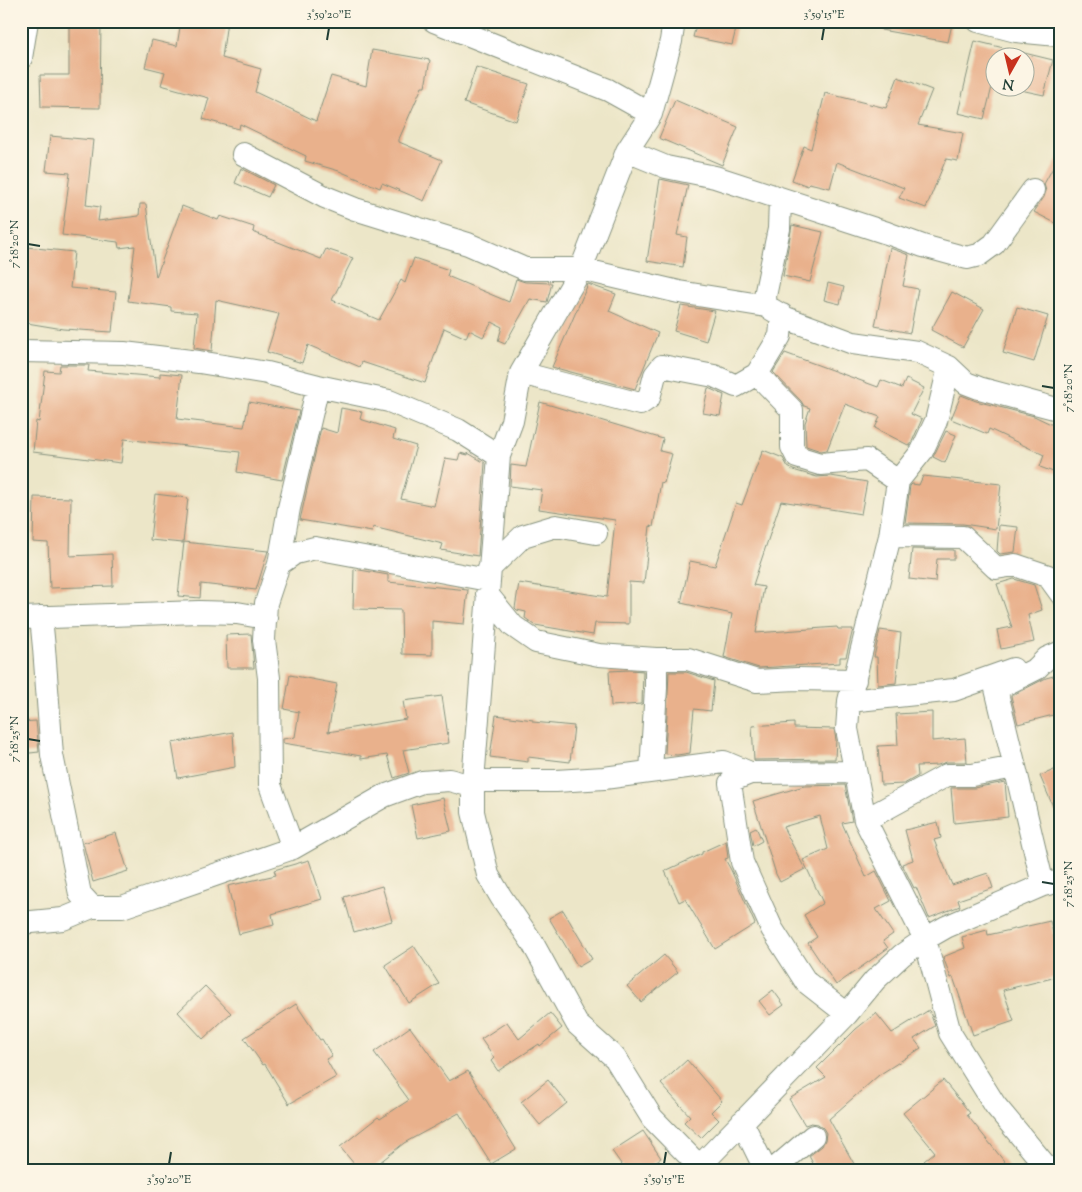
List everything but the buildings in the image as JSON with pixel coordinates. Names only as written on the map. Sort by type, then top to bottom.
[{"type":"street","points":[[21,58],[27,21]]},
{"type":"street","points":[[434,21],[608,90],[651,114]]},
{"type":"street","points":[[674,21],[671,41],[651,114],[627,151],[581,269],[520,373],[512,421],[499,456],[473,783],[473,812],[488,875],[532,942],[578,1024],[615,1058],[652,1118],[697,1169],[847,1014],[875,980],[902,954],[946,927],[1052,883],[1015,767],[996,689],[1036,669],[1047,658],[1061,652]]},
{"type":"street","points":[[978,21],[1016,31],[1057,35]]},
{"type":"street","points":[[627,151],[666,167],[715,177],[922,246],[966,258],[979,255],[994,244],[1033,190]]},
{"type":"street","points":[[243,154],[325,198],[468,244],[525,270],[581,269],[679,292],[774,311],[853,343],[917,352],[949,367],[966,383],[972,386],[1061,410]]},
{"type":"street","points":[[520,373],[640,404],[649,398],[655,375],[662,366],[714,376],[736,386],[757,374],[780,336],[774,311],[765,296],[779,229],[780,199]]},
{"type":"street","points":[[21,352],[124,353],[189,360],[266,373],[318,386],[390,400],[458,430],[499,456]]},
{"type":"street","points":[[949,367],[936,421],[922,452],[898,480],[890,536],[852,691],[846,729],[865,820],[925,939],[950,1033],[995,1105],[1050,1171]]},
{"type":"street","points":[[757,374],[792,410],[792,447],[797,457],[820,464],[867,460],[898,480]]},
{"type":"street","points":[[293,848],[270,785],[269,678],[264,640],[266,603],[279,564],[289,508],[318,386]]},
{"type":"street","points":[[488,581],[523,536],[556,526],[596,533]]},
{"type":"street","points":[[890,536],[963,537],[996,568],[1014,565],[1048,576],[1061,594]]},
{"type":"street","points":[[279,564],[295,554],[315,548],[488,581]]},
{"type":"street","points":[[488,581],[513,626],[536,642],[599,655],[688,659],[758,681],[797,679],[852,691],[954,690],[1015,669],[1036,669]]},
{"type":"street","points":[[92,907],[80,894],[52,755],[44,648],[31,617],[199,612],[237,613],[266,618]]},
{"type":"street","points":[[651,771],[656,659]]},
{"type":"street","points":[[21,923],[63,919],[92,907],[122,907],[293,848],[384,796],[422,782],[449,780],[473,783],[604,778],[724,762],[750,773]]},
{"type":"street","points":[[865,820],[947,775],[972,775],[1015,767]]},
{"type":"street","points":[[847,1014],[806,982],[772,929],[742,862],[730,783],[734,779],[750,773],[854,772]]},
{"type":"street","points":[[742,1122],[766,1171]]},
{"type":"street","points":[[772,1171],[813,1136]]}]
